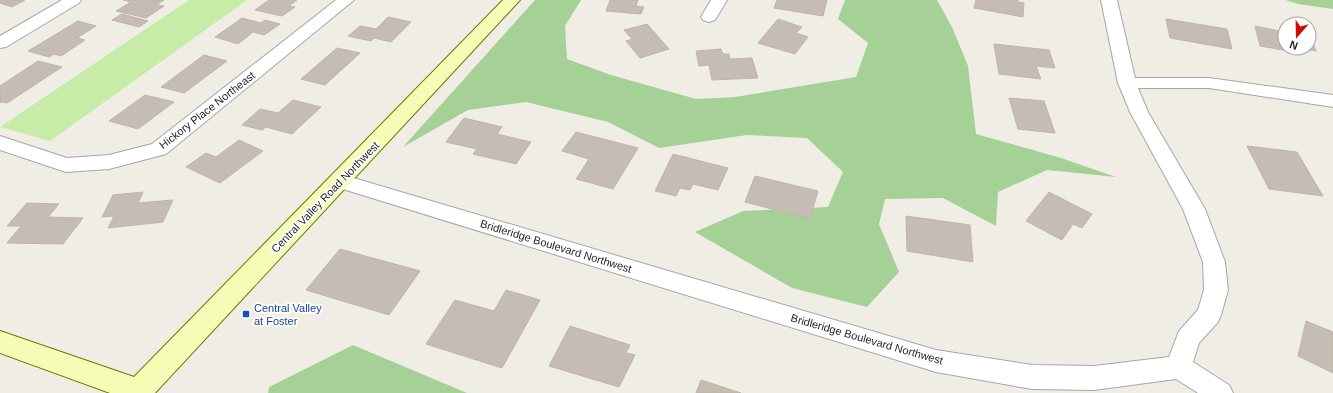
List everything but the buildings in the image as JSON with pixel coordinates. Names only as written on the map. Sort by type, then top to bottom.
[{"type":"main road","name":"Central Valley Road Northwest","points":[[138,392],[512,0]]},
{"type":"main road","points":[[0,342],[138,392]]},
{"type":"street","points":[[0,43],[73,0]]},
{"type":"street","name":"Hickory Place Northeast","points":[[0,143],[66,165],[109,162],[159,149],[346,0]]},
{"type":"street","points":[[709,17],[719,0]]},
{"type":"street","points":[[1109,0],[1127,83],[1138,112],[1194,209],[1214,262],[1216,290],[1209,315],[1188,338],[1179,367],[1220,393]]},
{"type":"street","points":[[1127,83],[1209,83],[1333,101]]},
{"type":"street","name":"Bridleridge Boulevard Northwest","points":[[340,181],[936,361],[1032,377],[1094,378],[1179,367]]},
{"type":"green space","points":[[189,0],[247,0],[50,141],[0,127]]},
{"type":"green space","points":[[535,0],[581,0],[565,26],[567,59],[611,75],[696,99],[735,97],[856,77],[868,43],[838,19],[845,0],[937,0],[952,27],[968,66],[976,134],[1061,158],[1116,177],[1047,170],[998,192],[996,226],[943,198],[885,199],[879,224],[899,272],[867,307],[792,288],[695,232],[743,211],[828,207],[843,172],[807,138],[747,135],[659,148],[608,122],[526,102],[468,110],[403,147]]},
{"type":"green space","points":[[1285,0],[1333,0],[1333,9],[1298,4]]},
{"type":"green space","points":[[353,345],[467,393],[268,393],[269,387]]},
{"type":"place","name":"Central Valley at Foster","points":[[246,314]]}]
